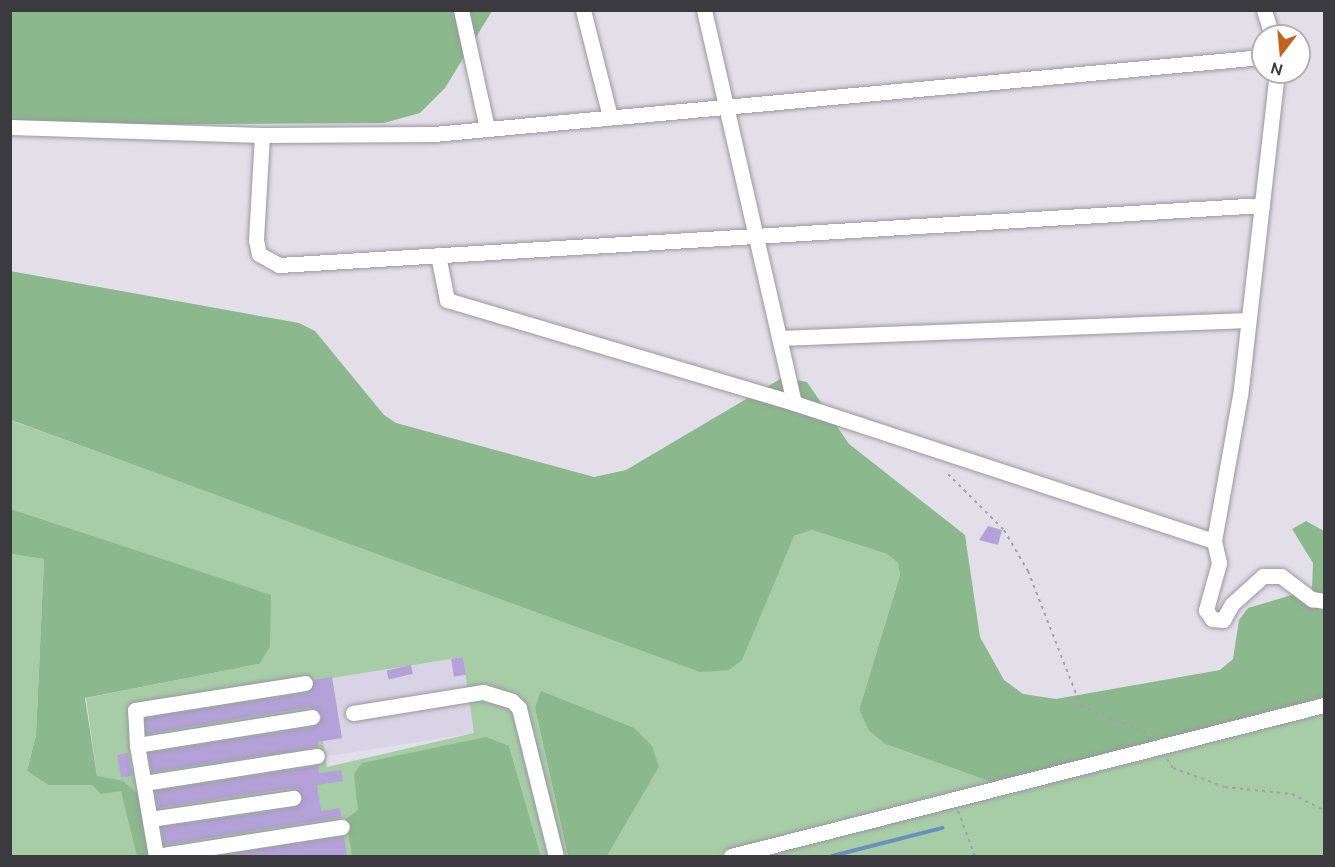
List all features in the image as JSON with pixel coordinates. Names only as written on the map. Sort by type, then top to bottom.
[{"type":"lane","points":[[461,10],[487,128]]},
{"type":"lane","points":[[583,10],[610,117]]},
{"type":"lane","points":[[705,10],[730,106],[794,404]]},
{"type":"lane","points":[[10,127],[262,135],[379,136],[1251,58]]},
{"type":"lane","points":[[1276,84],[1248,320],[1214,541],[1219,563],[1206,610],[1212,619],[1223,620],[1232,604],[1263,576],[1281,576],[1312,599],[1324,602]]},
{"type":"lane","points":[[262,135],[259,254],[279,265],[1262,204]]},
{"type":"lane","points":[[438,255],[447,300],[794,404],[1214,541]]},
{"type":"lane","points":[[780,338],[1248,320]]},
{"type":"lane","points":[[305,683],[135,710],[137,745],[156,856],[342,827]]},
{"type":"lane","points":[[353,713],[483,692],[512,701],[519,708],[556,856]]},
{"type":"lane","points":[[731,856],[1324,705]]},
{"type":"lane","points":[[137,745],[312,717]]},
{"type":"lane","points":[[144,783],[317,756]]},
{"type":"lane","points":[[150,819],[293,798]]},
{"type":"path","points":[[948,474],[1004,530],[1022,560],[1081,706],[1149,732],[1173,768],[1225,787],[1292,794],[1324,810]]},
{"type":"path","points":[[955,800],[975,856]]},
{"type":"shaded area","points":[[463,657],[475,733],[325,757],[313,681]]},
{"type":"green space","points":[[10,11],[492,11],[445,88],[420,113],[384,123],[44,125],[11,123]]},
{"type":"green space","points":[[10,271],[299,323],[315,331],[384,415],[396,423],[594,477],[626,470],[782,378],[807,382],[849,444],[965,535],[980,637],[1004,680],[1023,694],[1056,699],[1220,670],[1233,659],[1239,620],[1248,608],[1312,589],[1313,563],[1292,529],[1306,521],[1324,531],[1324,702],[1000,785],[885,744],[869,731],[859,710],[900,575],[898,563],[887,554],[812,530],[794,536],[742,660],[729,670],[700,672],[11,420]]},
{"type":"green space","points":[[10,420],[228,499],[785,549],[794,536],[812,530],[887,554],[898,563],[900,575],[859,710],[869,731],[885,744],[1000,785],[717,856],[607,856],[659,767],[535,708],[568,856],[541,856],[509,746],[367,856],[11,856],[11,554],[44,559],[36,735],[27,771],[48,785],[92,785],[97,776],[86,698],[259,664],[271,596],[11,509]],"holes":[[[463,657],[474,733],[327,767],[313,681]]]},
{"type":"green space","points":[[11,509],[271,595],[270,647],[259,664],[85,698],[97,776],[123,781],[138,794],[149,856],[137,856],[121,791],[101,794],[92,785],[48,785],[27,771],[36,735],[44,559],[11,554]]},
{"type":"green space","points":[[541,691],[634,728],[652,746],[659,767],[607,856],[568,856],[535,708]]},
{"type":"green space","points":[[1324,708],[1324,856],[741,856]]},
{"type":"green space","points":[[486,737],[509,746],[541,856],[352,856],[346,819],[358,810],[354,774],[362,763]]},
{"type":"building","points":[[988,526],[1002,530],[998,545],[979,540]]},
{"type":"building","points":[[463,657],[466,675],[454,677],[451,659]]},
{"type":"building","points":[[411,665],[413,674],[389,679],[387,671]]},
{"type":"building","points":[[332,677],[342,738],[318,742],[318,747],[152,772],[148,753],[314,727],[322,716],[310,707],[146,734],[145,718],[307,693],[314,680]]},
{"type":"building","points":[[128,753],[132,776],[121,778],[117,755]]},
{"type":"building","points":[[318,766],[319,773],[341,770],[343,781],[317,785],[321,811],[340,808],[341,817],[164,845],[161,827],[294,808],[302,796],[292,788],[158,808],[155,791]]},
{"type":"building","points":[[344,837],[347,856],[216,856]]},
{"type":"waterway","points":[[832,856],[942,828]]}]
